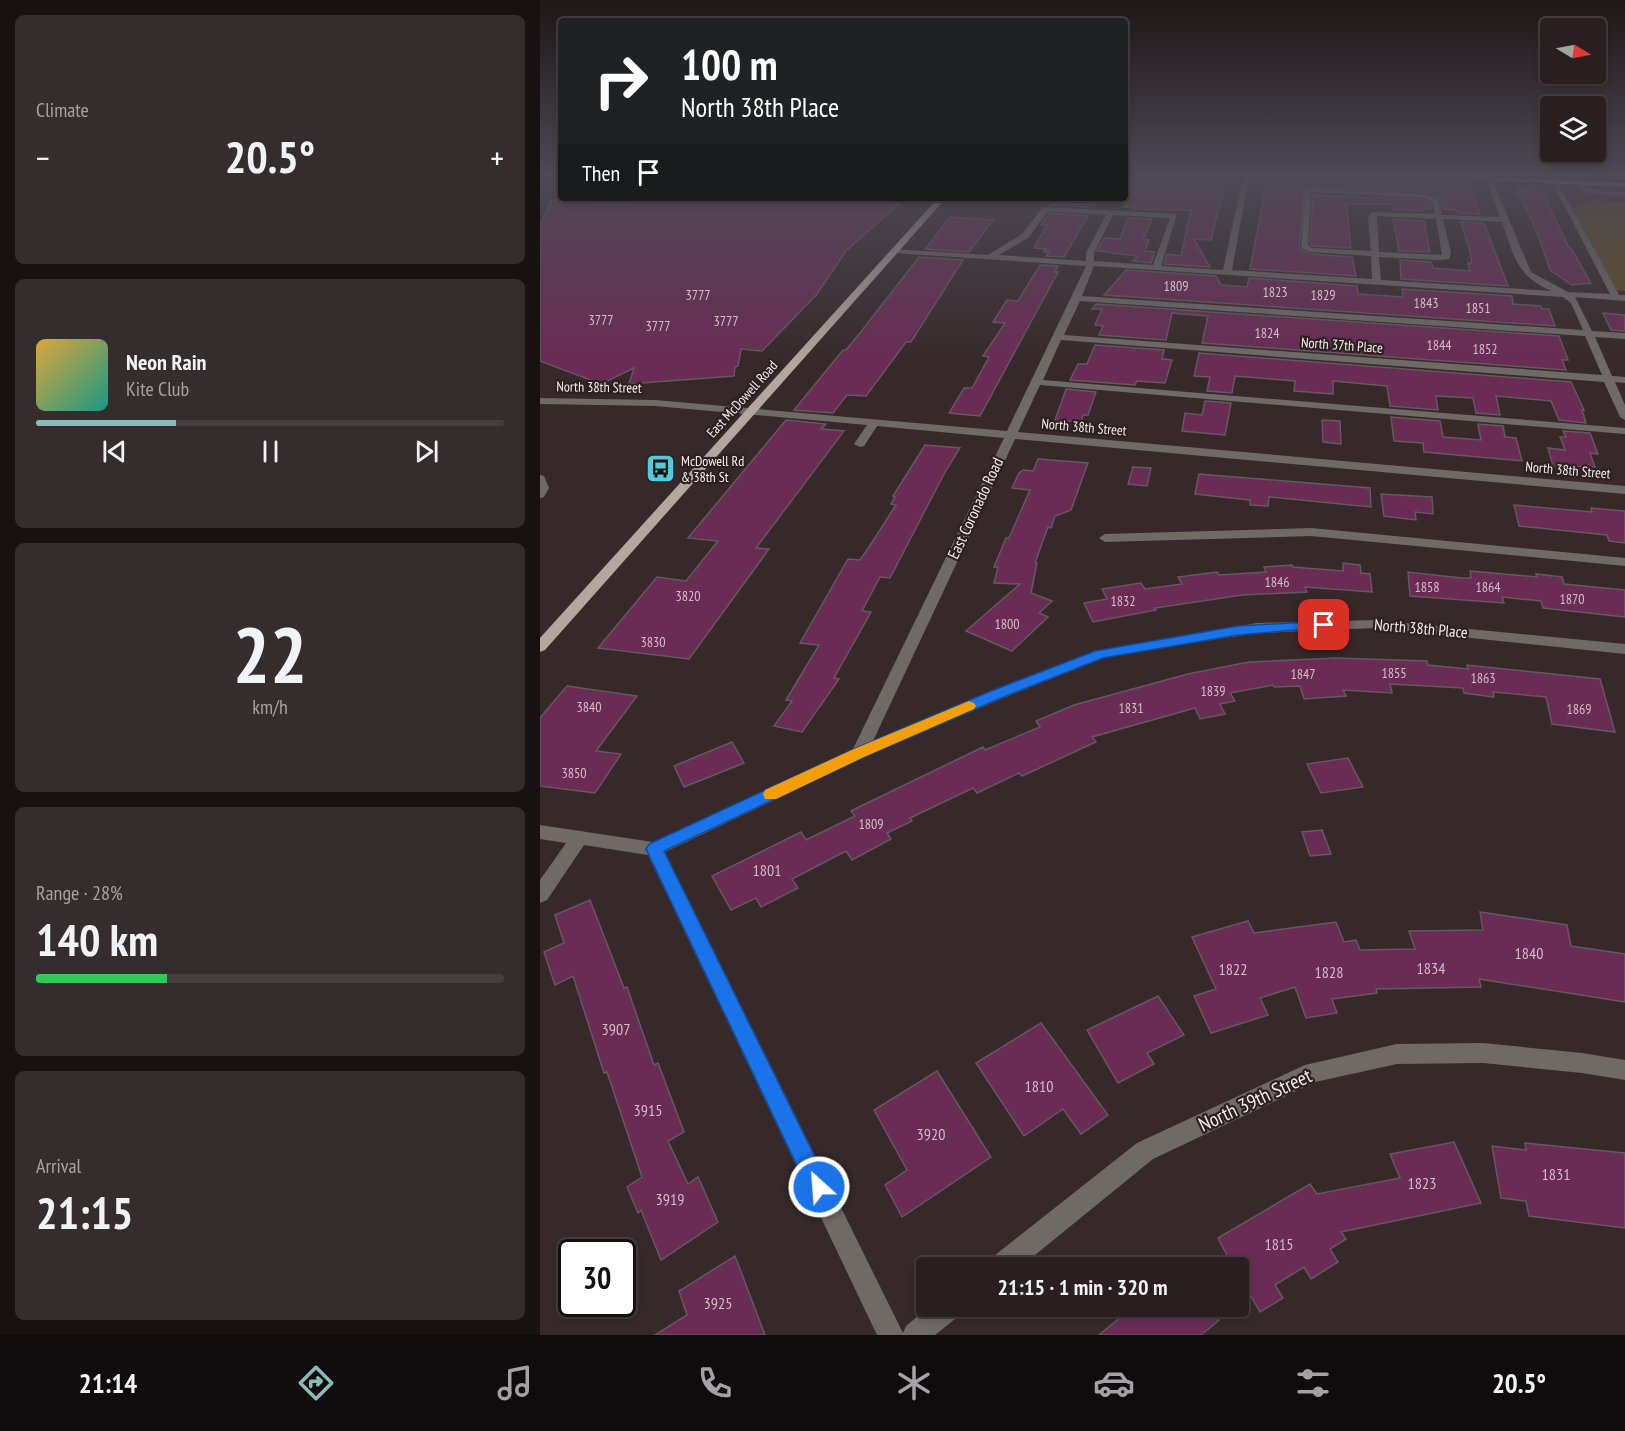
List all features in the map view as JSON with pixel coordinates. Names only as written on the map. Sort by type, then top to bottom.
[{"type":"main road","name":"East McDowell Road","points":[[540,646],[906,238]]},
{"type":"street","points":[[990,257],[1021,238]]},
{"type":"street","name":"East Coronado Road","points":[[859,753],[1090,270],[1090,253],[1098,238]]},
{"type":"street","points":[[1156,268],[1166,238]]},
{"type":"street","points":[[1227,272],[1234,238]]},
{"type":"street","points":[[1305,238],[1304,246],[1310,250],[1446,256],[1443,238]]},
{"type":"street","points":[[1374,238],[1377,282]]},
{"type":"street","points":[[1513,238],[1527,273],[1547,287],[1569,295],[1575,302],[1625,417]]},
{"type":"street","points":[[1587,238],[1620,298]]},
{"type":"street","points":[[895,251],[1620,298]]},
{"type":"street","points":[[1077,297],[1625,336]]},
{"type":"street","name":"North 37th Place","points":[[1057,337],[1625,380]]},
{"type":"street","points":[[1035,382],[1625,431]]},
{"type":"street","name":"North 38th Street","points":[[540,401],[619,400],[1625,490]]},
{"type":"street","points":[[860,444],[873,424]]},
{"type":"street","points":[[540,479],[543,488],[540,494]]},
{"type":"street","points":[[1105,538],[1311,532],[1625,562]]},
{"type":"street","name":"North 38th Place","points":[[654,849],[859,753],[996,694],[1100,654],[1268,627],[1376,624],[1625,649]]},
{"type":"street","points":[[540,832],[654,849],[891,1335]]},
{"type":"street","points":[[540,895],[579,838]]},
{"type":"street","name":"North 39th Street","points":[[1013,1257],[1145,1151],[1313,1072],[1398,1054],[1483,1053],[1582,1063],[1625,1070]]},
{"type":"street","points":[[915,1335],[937,1317]]},
{"type":"shaded area","points":[[1586,238],[1625,238],[1625,291],[1615,290]]},
{"type":"shaded area","points":[[1587,238],[1625,238],[1625,291],[1615,290]]},
{"type":"building","points":[[540,238],[860,238],[846,251],[817,294],[762,351],[741,349],[734,376],[629,384],[634,368],[601,384],[540,361]]},
{"type":"building","points":[[933,238],[979,238],[969,252],[925,249]]},
{"type":"building","points":[[1039,238],[1075,238],[1064,257],[1046,256],[1049,252],[1044,252],[1046,249],[1034,248]]},
{"type":"building","points":[[1104,238],[1149,240],[1145,251],[1155,252],[1151,263],[1133,261],[1138,256],[1097,251]]},
{"type":"building","points":[[1185,238],[1211,238],[1194,239],[1210,267],[1164,264],[1167,254],[1181,256]]},
{"type":"building","points":[[1256,238],[1300,238],[1299,249],[1310,254],[1352,257],[1356,276],[1250,269]]},
{"type":"building","points":[[1310,238],[1350,238],[1351,248],[1313,246],[1310,244]]},
{"type":"building","points":[[1397,238],[1427,238],[1430,252],[1399,251]]},
{"type":"building","points":[[1466,238],[1490,238],[1508,286],[1401,279],[1400,260],[1431,262],[1433,268],[1470,271],[1468,263],[1472,263]]},
{"type":"building","points":[[1539,238],[1564,238],[1591,283],[1572,285],[1550,270]]},
{"type":"building","points":[[919,257],[963,260],[911,342],[906,342],[866,396],[847,395],[833,413],[794,410],[843,350],[846,350],[860,333]]},
{"type":"building","points":[[1040,265],[1058,266],[1055,272],[1058,272],[980,416],[949,413],[964,388],[972,388],[989,357],[983,356],[1005,323],[993,322],[1007,300],[1018,301]]},
{"type":"building","points":[[1126,270],[1216,276],[1221,285],[1247,287],[1249,278],[1357,286],[1358,294],[1403,297],[1402,289],[1512,296],[1513,304],[1541,306],[1542,309],[1549,309],[1555,326],[1104,295]]},
{"type":"building","points":[[1096,304],[1559,336],[1568,360],[1562,360],[1566,370],[1202,343],[1208,316],[1172,313],[1166,340],[1099,335],[1103,326],[1095,325],[1102,309],[1092,309]]},
{"type":"building","points":[[1603,313],[1625,315],[1625,331],[1611,330]]},
{"type":"building","points":[[1095,345],[1164,350],[1162,359],[1172,360],[1165,383],[1137,381],[1135,385],[1070,380],[1078,364],[1087,364]]},
{"type":"building","points":[[1199,353],[1571,382],[1584,410],[1582,410],[1586,423],[1559,420],[1551,401],[1496,396],[1500,415],[1476,413],[1473,398],[1436,396],[1438,410],[1390,406],[1387,386],[1333,381],[1333,394],[1294,391],[1295,381],[1235,376],[1232,393],[1207,391],[1210,377],[1194,376]]},
{"type":"building","points":[[1066,389],[1096,392],[1088,415],[1083,415],[1081,422],[1055,420]]},
{"type":"building","points":[[1205,401],[1231,403],[1225,435],[1182,431],[1185,413],[1202,415]]},
{"type":"building","points":[[1391,417],[1440,421],[1443,437],[1481,440],[1478,424],[1503,426],[1505,437],[1516,438],[1522,461],[1424,452],[1423,443],[1394,441]]},
{"type":"building","points":[[786,420],[826,424],[821,429],[844,431],[756,548],[769,549],[689,659],[598,648],[657,577],[686,581],[718,541],[688,538]]},
{"type":"building","points":[[1322,420],[1340,421],[1341,444],[1323,442]]},
{"type":"building","points":[[1563,431],[1590,433],[1598,454],[1590,453],[1595,467],[1553,466],[1548,448],[1565,450],[1560,437],[1566,437]]},
{"type":"building","points":[[925,445],[960,448],[945,472],[890,578],[880,577],[862,611],[871,612],[834,678],[839,679],[802,732],[774,726],[792,701],[786,700],[819,645],[800,643],[848,559],[860,560],[896,505],[891,504],[895,497],[893,496]]},
{"type":"building","points":[[1038,459],[1088,463],[1071,510],[1055,516],[1051,528],[1048,527],[1035,563],[1037,563],[1031,593],[1052,601],[1039,613],[1048,617],[1012,651],[966,631],[1020,584],[994,583],[998,567],[994,567],[1030,490],[1012,488],[1019,473],[1023,470],[1033,471]]},
{"type":"building","points":[[1133,467],[1151,468],[1147,486],[1128,484]]},
{"type":"building","points":[[1199,474],[1370,488],[1371,507],[1269,497],[1268,506],[1250,505],[1250,500],[1195,494]]},
{"type":"building","points":[[1381,494],[1432,497],[1433,514],[1415,512],[1416,520],[1384,516]]},
{"type":"building","points":[[1514,505],[1592,512],[1591,508],[1625,511],[1625,543],[1609,541],[1607,535],[1519,526]]},
{"type":"building","points":[[1343,563],[1360,565],[1361,573],[1370,574],[1372,592],[1305,587],[1307,592],[1242,595],[1155,608],[1156,610],[1093,622],[1084,603],[1107,599],[1102,589],[1141,583],[1145,589],[1182,584],[1178,577],[1217,572],[1219,575],[1266,572],[1264,567],[1292,565],[1293,567],[1343,571]]},
{"type":"building","points":[[1470,571],[1562,577],[1564,584],[1625,590],[1625,617],[1543,608],[1541,601],[1502,597],[1504,603],[1410,596],[1408,572],[1471,578]]},
{"type":"building","points":[[1336,658],[1427,661],[1428,665],[1468,669],[1467,665],[1600,679],[1615,732],[1552,724],[1546,697],[1493,692],[1494,697],[1464,693],[1463,688],[1390,684],[1392,693],[1343,690],[1346,696],[1304,699],[1300,686],[1274,687],[1273,685],[1230,693],[1235,701],[1220,704],[1225,714],[1200,719],[1195,708],[1092,737],[1096,742],[1022,776],[1019,773],[977,793],[973,788],[910,818],[912,821],[887,833],[891,839],[852,860],[846,851],[792,879],[798,888],[761,907],[756,898],[731,910],[712,876],[801,832],[806,840],[855,816],[851,811],[983,747],[985,750],[1040,727],[1036,721],[1074,705],[1188,674],[1249,662]]},
{"type":"building","points":[[567,686],[637,696],[596,751],[621,754],[595,793],[540,786],[540,718]]},
{"type":"building","points":[[732,742],[744,763],[684,787],[674,766]]},
{"type":"building","points":[[1348,758],[1363,787],[1321,793],[1307,764]]},
{"type":"building","points":[[1322,830],[1331,854],[1310,856],[1302,832]]},
{"type":"building","points":[[590,900],[624,988],[627,987],[654,1065],[658,1063],[684,1132],[668,1141],[688,1184],[698,1177],[718,1222],[661,1260],[641,1210],[638,1213],[627,1187],[642,1177],[607,1072],[604,1073],[573,976],[555,985],[544,952],[564,943],[555,915]]},
{"type":"building","points":[[1480,912],[1567,925],[1571,946],[1625,954],[1625,1002],[1479,979],[1481,987],[1376,989],[1377,993],[1332,999],[1337,1013],[1306,1018],[1295,987],[1260,998],[1268,1015],[1211,1033],[1194,996],[1216,989],[1192,937],[1248,921],[1254,933],[1336,922],[1344,942],[1356,940],[1360,950],[1415,949],[1409,931],[1483,930]]},
{"type":"building","points":[[1158,996],[1184,1035],[1147,1053],[1154,1064],[1118,1083],[1087,1030]]},
{"type":"building","points":[[1041,1023],[1108,1115],[1081,1134],[1063,1109],[1024,1136],[976,1063]]},
{"type":"building","points":[[937,1071],[991,1157],[902,1217],[885,1185],[907,1170],[874,1110]]},
{"type":"building","points":[[1454,1142],[1481,1203],[1341,1232],[1346,1239],[1330,1249],[1338,1262],[1311,1279],[1304,1267],[1275,1285],[1283,1298],[1260,1312],[1249,1293],[1249,1257],[1228,1257],[1218,1238],[1310,1184],[1317,1194],[1400,1178],[1390,1154]]},
{"type":"building","points":[[1525,1143],[1625,1153],[1625,1228],[1529,1216],[1526,1201],[1501,1198],[1492,1146],[1526,1150]]},
{"type":"building","points":[[735,1256],[765,1335],[655,1335],[687,1315],[679,1291]]},
{"type":"building","points":[[1121,1317],[1217,1317],[1219,1320],[1201,1335],[1099,1335]]},
{"type":"slow traffic","points":[[770,794],[969,706]]},
{"type":"place","name":"McDowell Rd & 38th St","points":[[660,469]]},
{"type":"route","points":[[819,1187],[654,849],[859,753],[996,694],[1100,654],[1238,630],[1324,625]]}]
